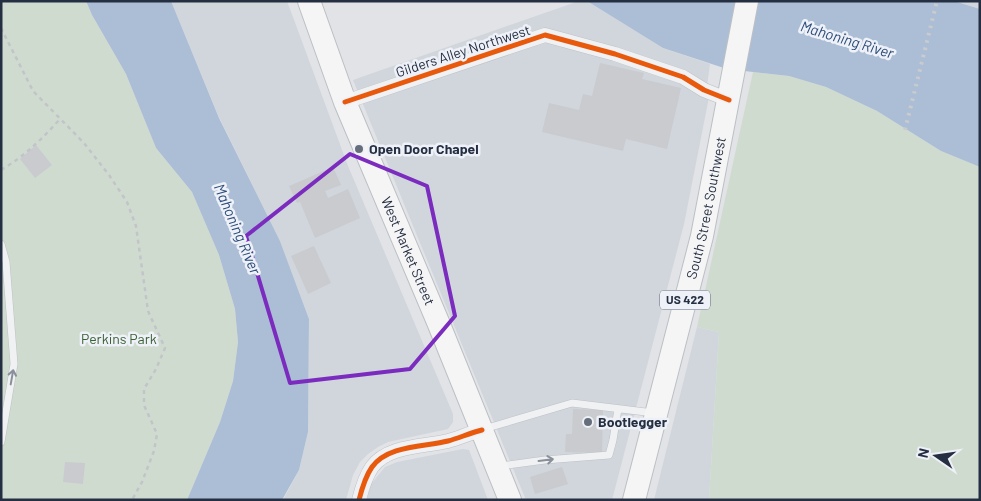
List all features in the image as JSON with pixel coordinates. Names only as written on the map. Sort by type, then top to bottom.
[{"type":"main road","name":"West Market Street","points":[[309,1],[345,102],[438,322],[510,500]]},
{"type":"main road","name":"South Street Southwest","points":[[634,500],[702,236],[748,1]]},
{"type":"street","name":"Gilders Alley Northwest","points":[[345,102],[545,35],[615,54],[683,77],[704,90],[730,100]]},
{"type":"street","points":[[359,500],[366,477],[372,466],[382,458],[393,452],[449,440],[482,430]]},
{"type":"lane","points":[[1,244],[6,262],[14,364],[1,442]]},
{"type":"lane","points":[[482,430],[572,403],[656,413]]},
{"type":"lane","points":[[497,467],[545,460],[608,455],[613,440],[618,409]]},
{"type":"path","points":[[1,28],[33,91],[84,143],[109,175],[128,202],[136,226],[148,311],[165,348],[144,389],[144,405],[157,434],[154,451],[142,482],[132,500]]},
{"type":"path","points":[[1,170],[18,160],[38,143],[60,119]]},
{"type":"highlighted area","points":[[350,154],[427,186],[455,316],[410,369],[290,383],[246,236]]},
{"type":"shaded area","points":[[171,1],[287,1],[348,166],[453,414],[453,422],[448,429],[388,442],[368,454],[360,462],[353,475],[346,500],[283,500],[299,470],[308,432],[309,319],[280,241],[218,115]]},
{"type":"shaded area","points":[[579,1],[587,1],[663,48],[710,64],[707,86],[711,87],[684,224],[612,500],[526,500],[353,80]]},
{"type":"shaded area","points":[[954,1],[980,1],[980,9]]},
{"type":"shaded area","points":[[697,327],[719,332],[709,500],[654,500]]},
{"type":"shaded area","points":[[463,449],[469,450],[488,500],[367,500],[371,484],[385,467],[397,462]]},
{"type":"green space","name":"Perkins Park","points":[[1,1],[86,1],[126,74],[156,148],[192,192],[219,255],[235,309],[238,342],[233,381],[220,422],[187,500],[1,500]]},
{"type":"green space","points":[[753,72],[789,76],[826,87],[877,111],[941,151],[980,167],[980,500],[709,500],[719,332],[697,327]]},
{"type":"water","name":"Mahoning River","points":[[86,1],[171,1],[219,118],[280,241],[309,319],[308,432],[299,470],[282,500],[187,500],[220,422],[233,381],[238,342],[235,309],[219,255],[192,192],[156,148],[126,74]]},
{"type":"water","name":"Mahoning River","points":[[587,1],[954,1],[980,9],[980,167],[941,151],[877,111],[826,87],[789,76],[727,69],[663,48]]},
{"type":"building","points":[[600,63],[644,73],[642,79],[681,88],[667,149],[626,139],[623,151],[542,132],[549,103],[579,110],[583,94],[592,96]]},
{"type":"building","points":[[36,145],[52,165],[35,178],[20,159]]},
{"type":"building","points":[[333,167],[341,185],[325,191],[328,198],[348,189],[360,218],[315,238],[300,202],[297,203],[289,186]]},
{"type":"building","points":[[314,246],[331,283],[308,294],[291,256]]},
{"type":"building","name":"Bootlegger","points":[[573,409],[603,410],[602,453],[565,452],[566,434],[572,434]]},
{"type":"building","points":[[65,462],[85,463],[83,484],[63,482]]},
{"type":"building","points":[[562,467],[568,484],[535,494],[530,477]]},
{"type":"railway","points":[[905,130],[937,1]]},
{"type":"cycle path","points":[[345,102],[545,35],[615,54],[683,77],[704,90],[729,100]]},
{"type":"cycle path","points":[[359,500],[364,483],[372,467],[387,454],[407,448],[448,441],[482,430]]},
{"type":"place","name":"Open Door Chapel","points":[[359,149]]},
{"type":"place","name":"Bootlegger","points":[[588,422]]}]
